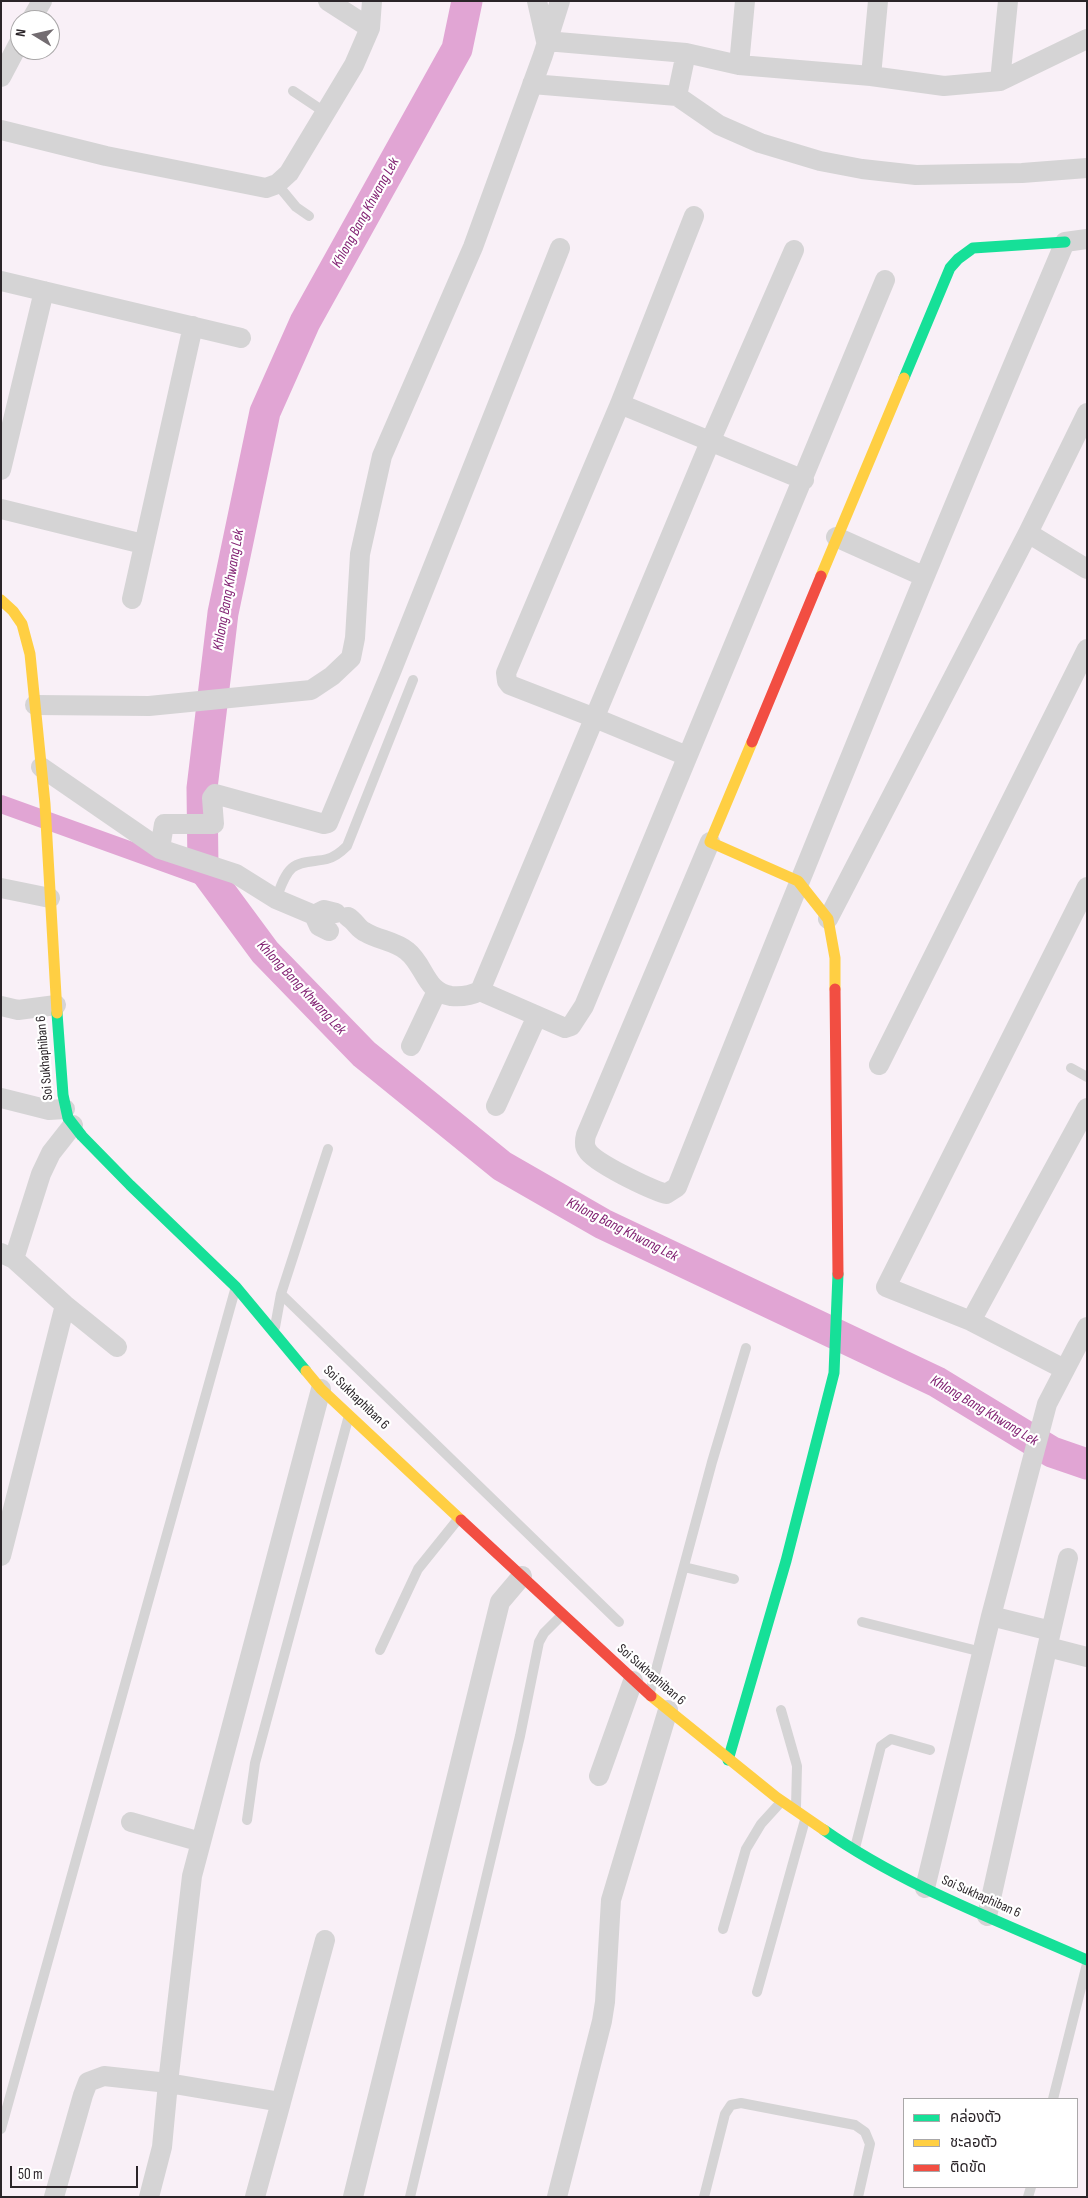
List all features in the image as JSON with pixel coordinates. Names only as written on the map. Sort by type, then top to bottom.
[{"type":"street","points":[[328,1],[370,28]]},
{"type":"street","points":[[1,130],[106,156],[266,188],[277,184],[289,173],[354,65],[370,28],[372,1]]},
{"type":"street","points":[[537,1],[546,41]]},
{"type":"street","points":[[35,705],[149,706],[310,690],[332,676],[351,658],[355,638],[360,554],[382,456],[473,247],[560,1]]},
{"type":"street","points":[[739,65],[744,1]]},
{"type":"street","points":[[871,76],[878,1]]},
{"type":"street","points":[[1000,81],[1008,1]]},
{"type":"street","points":[[546,41],[686,53],[739,65],[871,76],[944,86],[1000,81],[1087,39]]},
{"type":"street","points":[[677,96],[686,53]]},
{"type":"street","points":[[1,77],[10,60]]},
{"type":"street","points":[[532,84],[677,96],[719,125],[760,143],[820,162],[862,169],[916,175],[1022,173],[1087,168]]},
{"type":"street","points":[[687,756],[510,685],[507,681],[506,673],[620,404],[694,216]]},
{"type":"street","points":[[1065,242],[923,576],[798,881],[677,1187],[666,1194],[653,1190],[593,1158],[585,1149],[586,1135],[950,268],[958,259],[973,248],[1087,239]]},
{"type":"street","points":[[160,849],[164,824],[188,823],[210,825],[215,822],[212,798],[215,794],[324,824],[328,823],[560,248]]},
{"type":"street","points":[[480,991],[710,442],[794,250]]},
{"type":"street","points":[[42,773],[160,849],[236,874],[276,899],[314,915],[324,910],[339,924],[356,921],[363,932],[407,951],[420,966],[431,986],[437,992],[464,997],[480,991],[565,1028],[571,1026],[584,1006],[804,480],[885,280]]},
{"type":"street","points":[[1,281],[241,338]]},
{"type":"street","points":[[1,470],[44,291]]},
{"type":"street","points":[[132,599],[192,326]]},
{"type":"street","points":[[620,404],[804,480]]},
{"type":"street","points":[[828,919],[1028,533],[1087,413]]},
{"type":"street","points":[[1,509],[143,544]]},
{"type":"street","points":[[1028,533],[1087,569]]},
{"type":"street","points":[[836,537],[923,576]]},
{"type":"street","name":"Soi Sukhaphiban 6","points":[[1,600],[12,607],[26,631],[42,773],[56,1005],[69,1117],[130,1185],[236,1287],[321,1388],[649,1695],[781,1801],[854,1850],[908,1881],[1087,1962]]},
{"type":"street","points":[[879,1065],[1087,649]]},
{"type":"street","points":[[710,842],[798,881],[828,919],[835,958],[838,1293],[834,1373],[786,1561],[728,1760]]},
{"type":"street","points":[[1064,1369],[971,1321],[886,1287],[1079,923],[1087,887]]},
{"type":"street","points":[[1,888],[50,898]]},
{"type":"street","points":[[411,1046],[437,992]]},
{"type":"street","points":[[1,1006],[18,1010],[56,1005]]},
{"type":"street","points":[[496,1106],[537,1016]]},
{"type":"street","points":[[1,1098],[69,1117],[50,1153],[8,1256],[117,1348]]},
{"type":"street","points":[[971,1321],[1087,1108]]},
{"type":"street","points":[[1,1556],[65,1305]]},
{"type":"street","points":[[925,1888],[991,1616],[1047,1404],[1087,1327]]},
{"type":"street","points":[[149,2197],[162,2147],[192,1876],[321,1388]]},
{"type":"street","points":[[987,1916],[1068,1558]]},
{"type":"street","points":[[353,2197],[500,1602],[522,1576]]},
{"type":"street","points":[[991,1616],[1049,1639],[1087,1657]]},
{"type":"street","points":[[599,1776],[633,1681]]},
{"type":"street","points":[[556,2197],[602,2021],[605,2002],[611,1900],[668,1710]]},
{"type":"street","points":[[131,1822],[201,1842]]},
{"type":"street","points":[[255,2197],[325,1940]]},
{"type":"street","points":[[54,2197],[88,2082],[104,2076],[168,2083],[281,2102]]},
{"type":"lane","points":[[294,91],[326,114]]},
{"type":"lane","points":[[277,184],[296,207],[309,216]]},
{"type":"lane","points":[[276,899],[287,874],[293,866],[328,859],[339,854],[347,846],[413,680]]},
{"type":"lane","points":[[1072,1068],[1087,1077]]},
{"type":"lane","points":[[273,1332],[281,1294],[328,1149]]},
{"type":"lane","points":[[1,2129],[236,1287]]},
{"type":"lane","points":[[281,1294],[619,1622]]},
{"type":"lane","points":[[649,1695],[746,1348]]},
{"type":"lane","points":[[247,1820],[255,1763],[350,1414]]},
{"type":"lane","points":[[380,1650],[418,1569],[459,1517]]},
{"type":"lane","points":[[684,1567],[734,1579]]},
{"type":"lane","points":[[410,2197],[520,1736],[539,1642],[544,1633],[562,1614]]},
{"type":"lane","points":[[862,1622],[982,1652]]},
{"type":"lane","points":[[757,1992],[800,1814],[797,1766],[781,1710]]},
{"type":"lane","points":[[854,1850],[880,1746],[891,1739],[930,1750]]},
{"type":"lane","points":[[723,1930],[746,1849],[761,1824],[781,1801]]},
{"type":"lane","points":[[1053,2098],[1087,1962]]},
{"type":"lane","points":[[704,2197],[725,2114],[731,2105],[741,2103],[855,2125],[865,2132],[870,2144],[858,2197]]},
{"type":"waterway","name":"Khlong Bang Khwang Lek","points":[[467,1],[457,49],[305,322],[265,412],[223,613],[202,788],[203,868],[265,952],[364,1054],[502,1166],[603,1224],[937,1382],[1052,1452],[1087,1464]]},
{"type":"waterway","points":[[1,804],[212,880]]},
{"type":"traffic: fast","points":[[904,378],[950,268],[958,259],[973,248],[1065,242]]},
{"type":"traffic: fast","points":[[57,1013],[63,1095],[68,1118],[82,1136],[130,1185],[236,1287],[306,1371]]},
{"type":"traffic: fast","points":[[728,1760],[786,1561],[834,1373],[838,1274]]},
{"type":"traffic: fast","points":[[824,1830],[886,1868],[919,1885],[1087,1960]]},
{"type":"traffic: slow","points":[[821,576],[904,378]]},
{"type":"traffic: slow","points":[[1,600],[13,611],[22,624],[30,654],[45,804],[57,1013]]},
{"type":"traffic: slow","points":[[752,742],[710,842],[798,881],[828,919],[835,958],[835,989]]},
{"type":"traffic: slow","points":[[306,1371],[321,1389],[461,1520]]},
{"type":"traffic: slow","points":[[651,1696],[776,1797],[824,1830]]},
{"type":"traffic: jam","points":[[752,742],[821,576]]},
{"type":"traffic: jam","points":[[835,989],[838,1274]]},
{"type":"traffic: jam","points":[[461,1520],[651,1696]]}]
